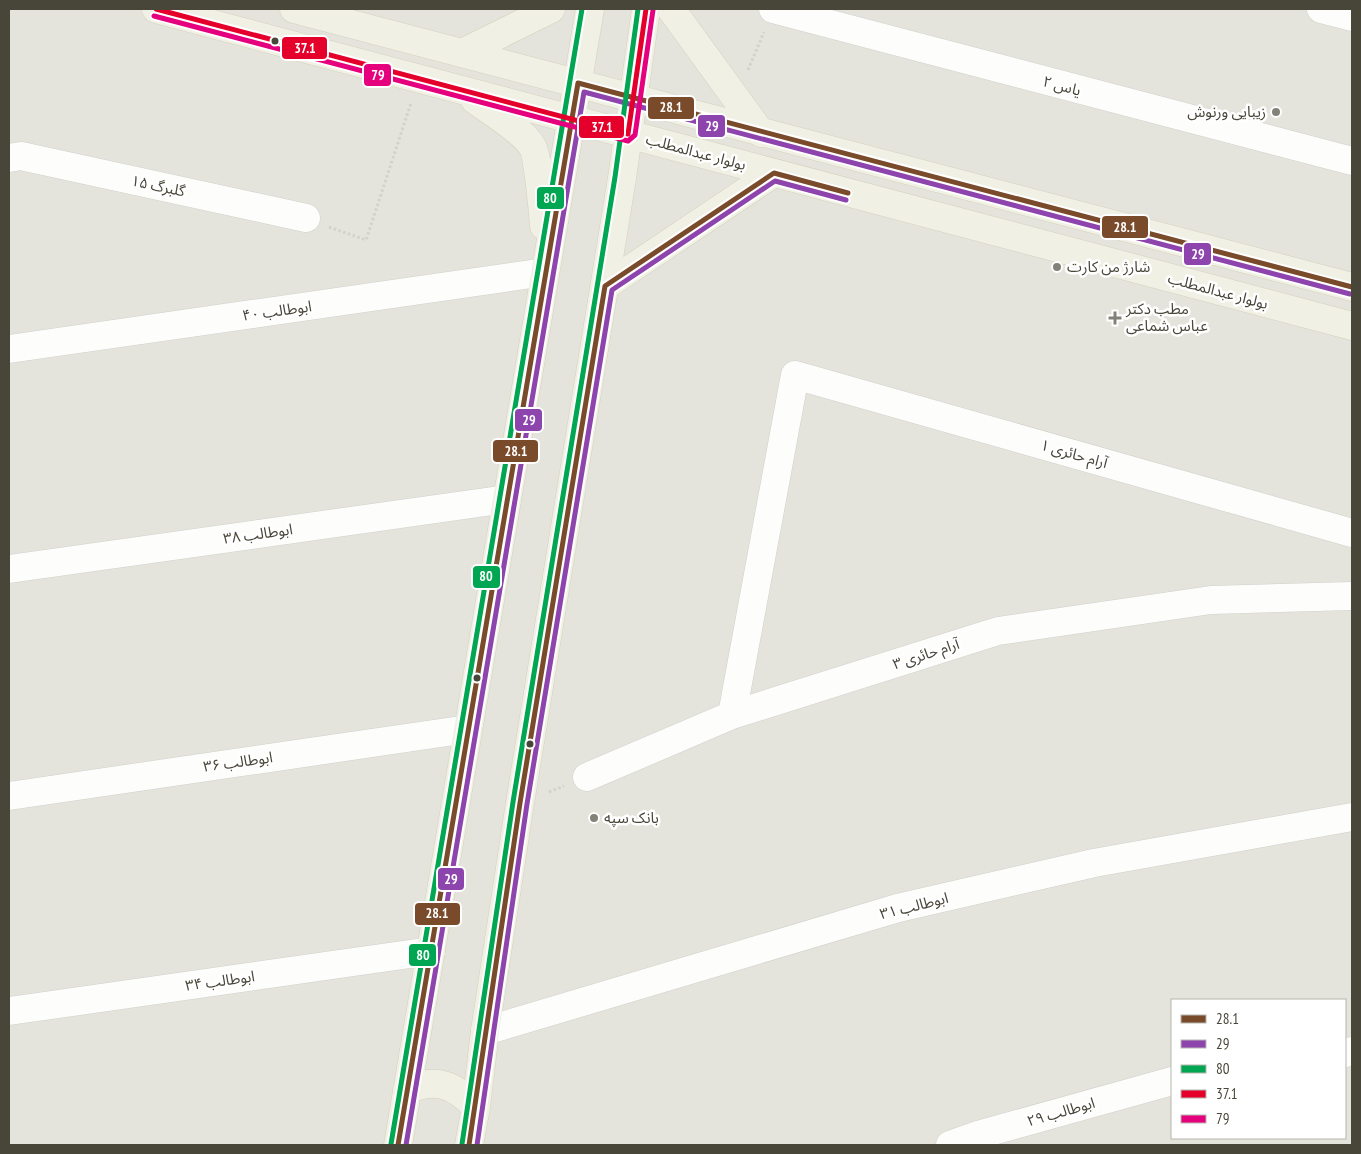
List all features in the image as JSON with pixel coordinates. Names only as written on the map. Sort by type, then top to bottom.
[{"type":"main road","name":"بولوار عبدالمطلب","points":[[158,9],[1352,326]]},
{"type":"main road","points":[[294,9],[464,52],[761,133],[1352,287]]},
{"type":"main road","points":[[464,52],[551,9]]},
{"type":"main road","points":[[398,1145],[590,9]]},
{"type":"main road","points":[[469,1145],[520,803],[605,286],[646,9]]},
{"type":"main road","points":[[670,9],[761,133]]},
{"type":"main road","points":[[457,88],[506,122],[533,146],[542,199],[546,267]]},
{"type":"main road","points":[[605,286],[774,173]]},
{"type":"main road","points":[[407,1090],[430,1084],[441,1084],[463,1094],[476,1107]]},
{"type":"street","points":[[1321,9],[1352,17]]},
{"type":"street","name":"یاس ۲","points":[[773,10],[1352,161]]},
{"type":"street","name":"گلبرگ ۱۵","points":[[9,158],[22,156],[306,218]]},
{"type":"street","name":"ابوطالب ۴۰","points":[[9,350],[546,267]]},
{"type":"street","name":"آرام حائری ۱","points":[[732,715],[795,376],[1352,533]]},
{"type":"street","name":"ابوطالب ۳۸","points":[[9,568],[507,499]]},
{"type":"street","name":"آرام حائری ۳","points":[[587,777],[732,715],[998,632],[1211,600],[1352,596]]},
{"type":"street","name":"ابوطالب ۳۶","points":[[9,796],[468,729]]},
{"type":"street","name":"ابوطالب ۳۱","points":[[485,1031],[898,908],[1094,863],[1352,817]]},
{"type":"street","name":"ابوطالب ۳۴","points":[[9,1011],[431,951]]},
{"type":"street","name":"ابوطالب ۲۹","points":[[950,1145],[978,1135],[1171,1081]]},
{"type":"path","points":[[736,99],[773,10]]},
{"type":"path","points":[[306,218],[366,240],[419,78]]},
{"type":"path","points":[[520,803],[587,777]]},
{"type":"shaded area","points":[[9,9],[1352,9],[1352,1145],[9,1145]]},
{"type":"transit line","name":"37.1","points":[[156,9],[628,134],[646,9]]},
{"type":"transit line","name":"80","points":[[391,1144],[582,9]]},
{"type":"transit line","name":"80","points":[[462,1144],[513,802],[615,177],[638,9]]},
{"type":"transit line","name":"79","points":[[154,16],[628,141],[635,135],[653,10]]},
{"type":"transit line","name":"28.1","points":[[398,1145],[578,83],[1352,287]]},
{"type":"transit line","name":"29","points":[[406,1145],[584,92],[1350,294]]},
{"type":"transit line","name":"28.1","points":[[469,1145],[520,803],[605,286],[774,173],[848,193]]},
{"type":"transit line","name":"29","points":[[477,1145],[527,804],[612,290],[775,181],[846,200]]},
{"type":"place","name":"زیبایی ورنوش","points":[[1276,112]]},
{"type":"place","name":"شارژ من کارت","points":[[1057,267]]},
{"type":"place","name":"مطب دکتر عباس شماعی","points":[[1115,318]]},
{"type":"place","name":"بانک سپه","points":[[594,818]]}]
